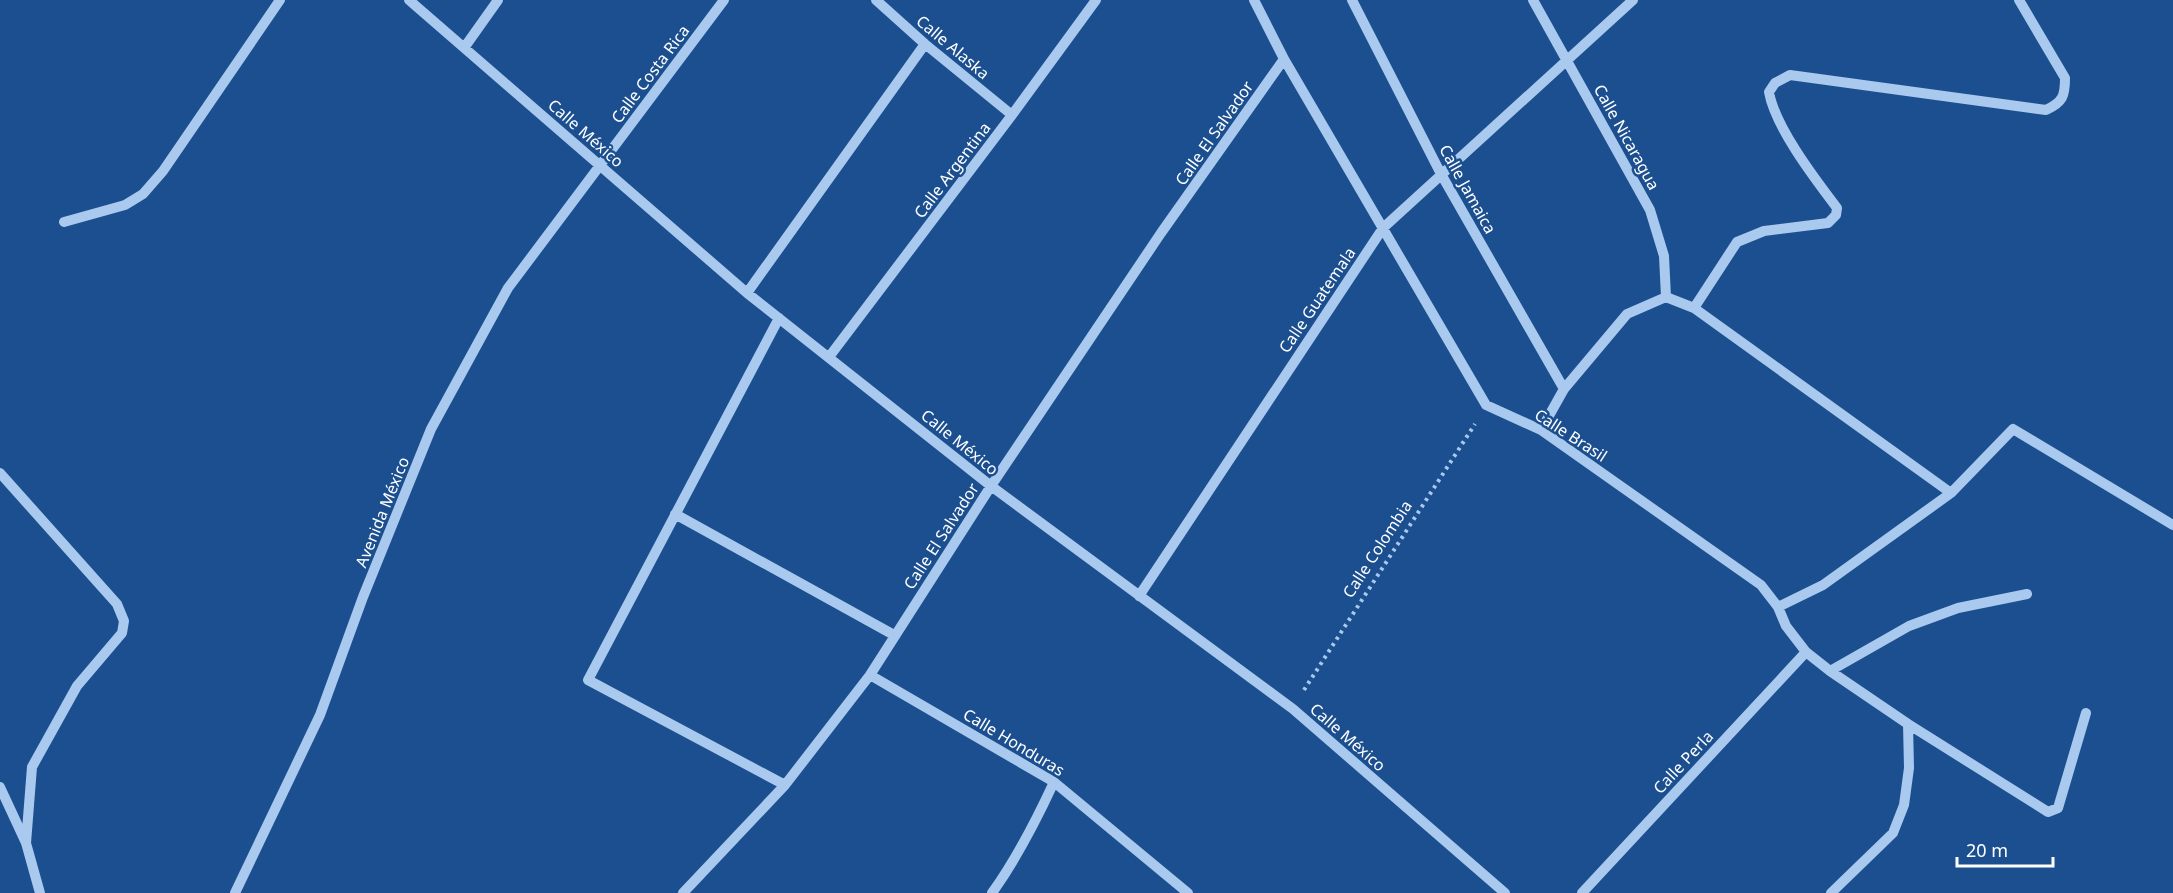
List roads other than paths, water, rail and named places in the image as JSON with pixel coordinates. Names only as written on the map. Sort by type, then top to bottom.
[{"type":"street","points":[[64,222],[125,205],[143,194],[163,171],[280,0]]},
{"type":"street","name":"Calle México","points":[[408,0],[747,293],[991,486],[1293,709],[1505,893]]},
{"type":"street","points":[[464,48],[498,0]]},
{"type":"street","name":"Calle Costa Rica","points":[[601,166],[724,0]]},
{"type":"street","name":"Calle Alaska","points":[[876,0],[925,44],[1012,115]]},
{"type":"street","name":"Calle Argentina","points":[[830,357],[1096,0]]},
{"type":"street","points":[[1254,0],[1284,59],[1383,228]]},
{"type":"street","name":"Calle Jamaica","points":[[1352,0],[1441,174],[1564,389]]},
{"type":"street","name":"Calle Nicaragua","points":[[1533,0],[1650,210],[1664,256],[1666,297]]},
{"type":"street","name":"Calle Guatemala","points":[[1138,596],[1383,228],[1633,0]]},
{"type":"street","points":[[1694,308],[1737,242],[1764,231],[1828,223],[1836,215],[1837,208],[1813,177],[1772,108],[1769,92],[1775,83],[1790,75],[2046,110],[2056,105],[2065,93],[2065,78],[2019,0]]},
{"type":"street","points":[[747,293],[925,44]]},
{"type":"street","name":"Calle El Salvador","points":[[683,893],[785,784],[870,675],[991,486],[1161,232],[1284,59]]},
{"type":"street","name":"Avenida México","points":[[235,893],[320,714],[363,597],[431,429],[508,288],[601,166]]},
{"type":"street","name":"Calle Brasil","points":[[1383,228],[1486,405],[1541,430],[1761,585],[1778,607],[1786,626],[1806,652],[1830,671],[1908,724],[2048,812],[2058,808],[2086,713]]},
{"type":"street","points":[[1541,430],[1564,389],[1628,314],[1666,297],[1694,308],[1951,493]]},
{"type":"street","points":[[778,318],[588,680],[785,784]]},
{"type":"street","points":[[1778,607],[1823,585],[1951,493],[2013,429],[2173,525]]},
{"type":"street","points":[[0,473],[117,604],[124,621],[122,633],[77,686],[32,767],[26,843]]},
{"type":"street","points":[[675,514],[894,635]]},
{"type":"street","points":[[1830,671],[1910,626],[1958,608],[2027,594]]},
{"type":"street","name":"Calle Perla","points":[[1582,893],[1806,652]]},
{"type":"street","name":"Calle Honduras","points":[[870,675],[1054,782],[1188,893]]},
{"type":"street","points":[[1831,893],[1893,833],[1904,806],[1909,768],[1908,724]]},
{"type":"street","points":[[992,893],[1031,831],[1054,782]]},
{"type":"street","points":[[0,787],[26,843],[40,893]]}]
